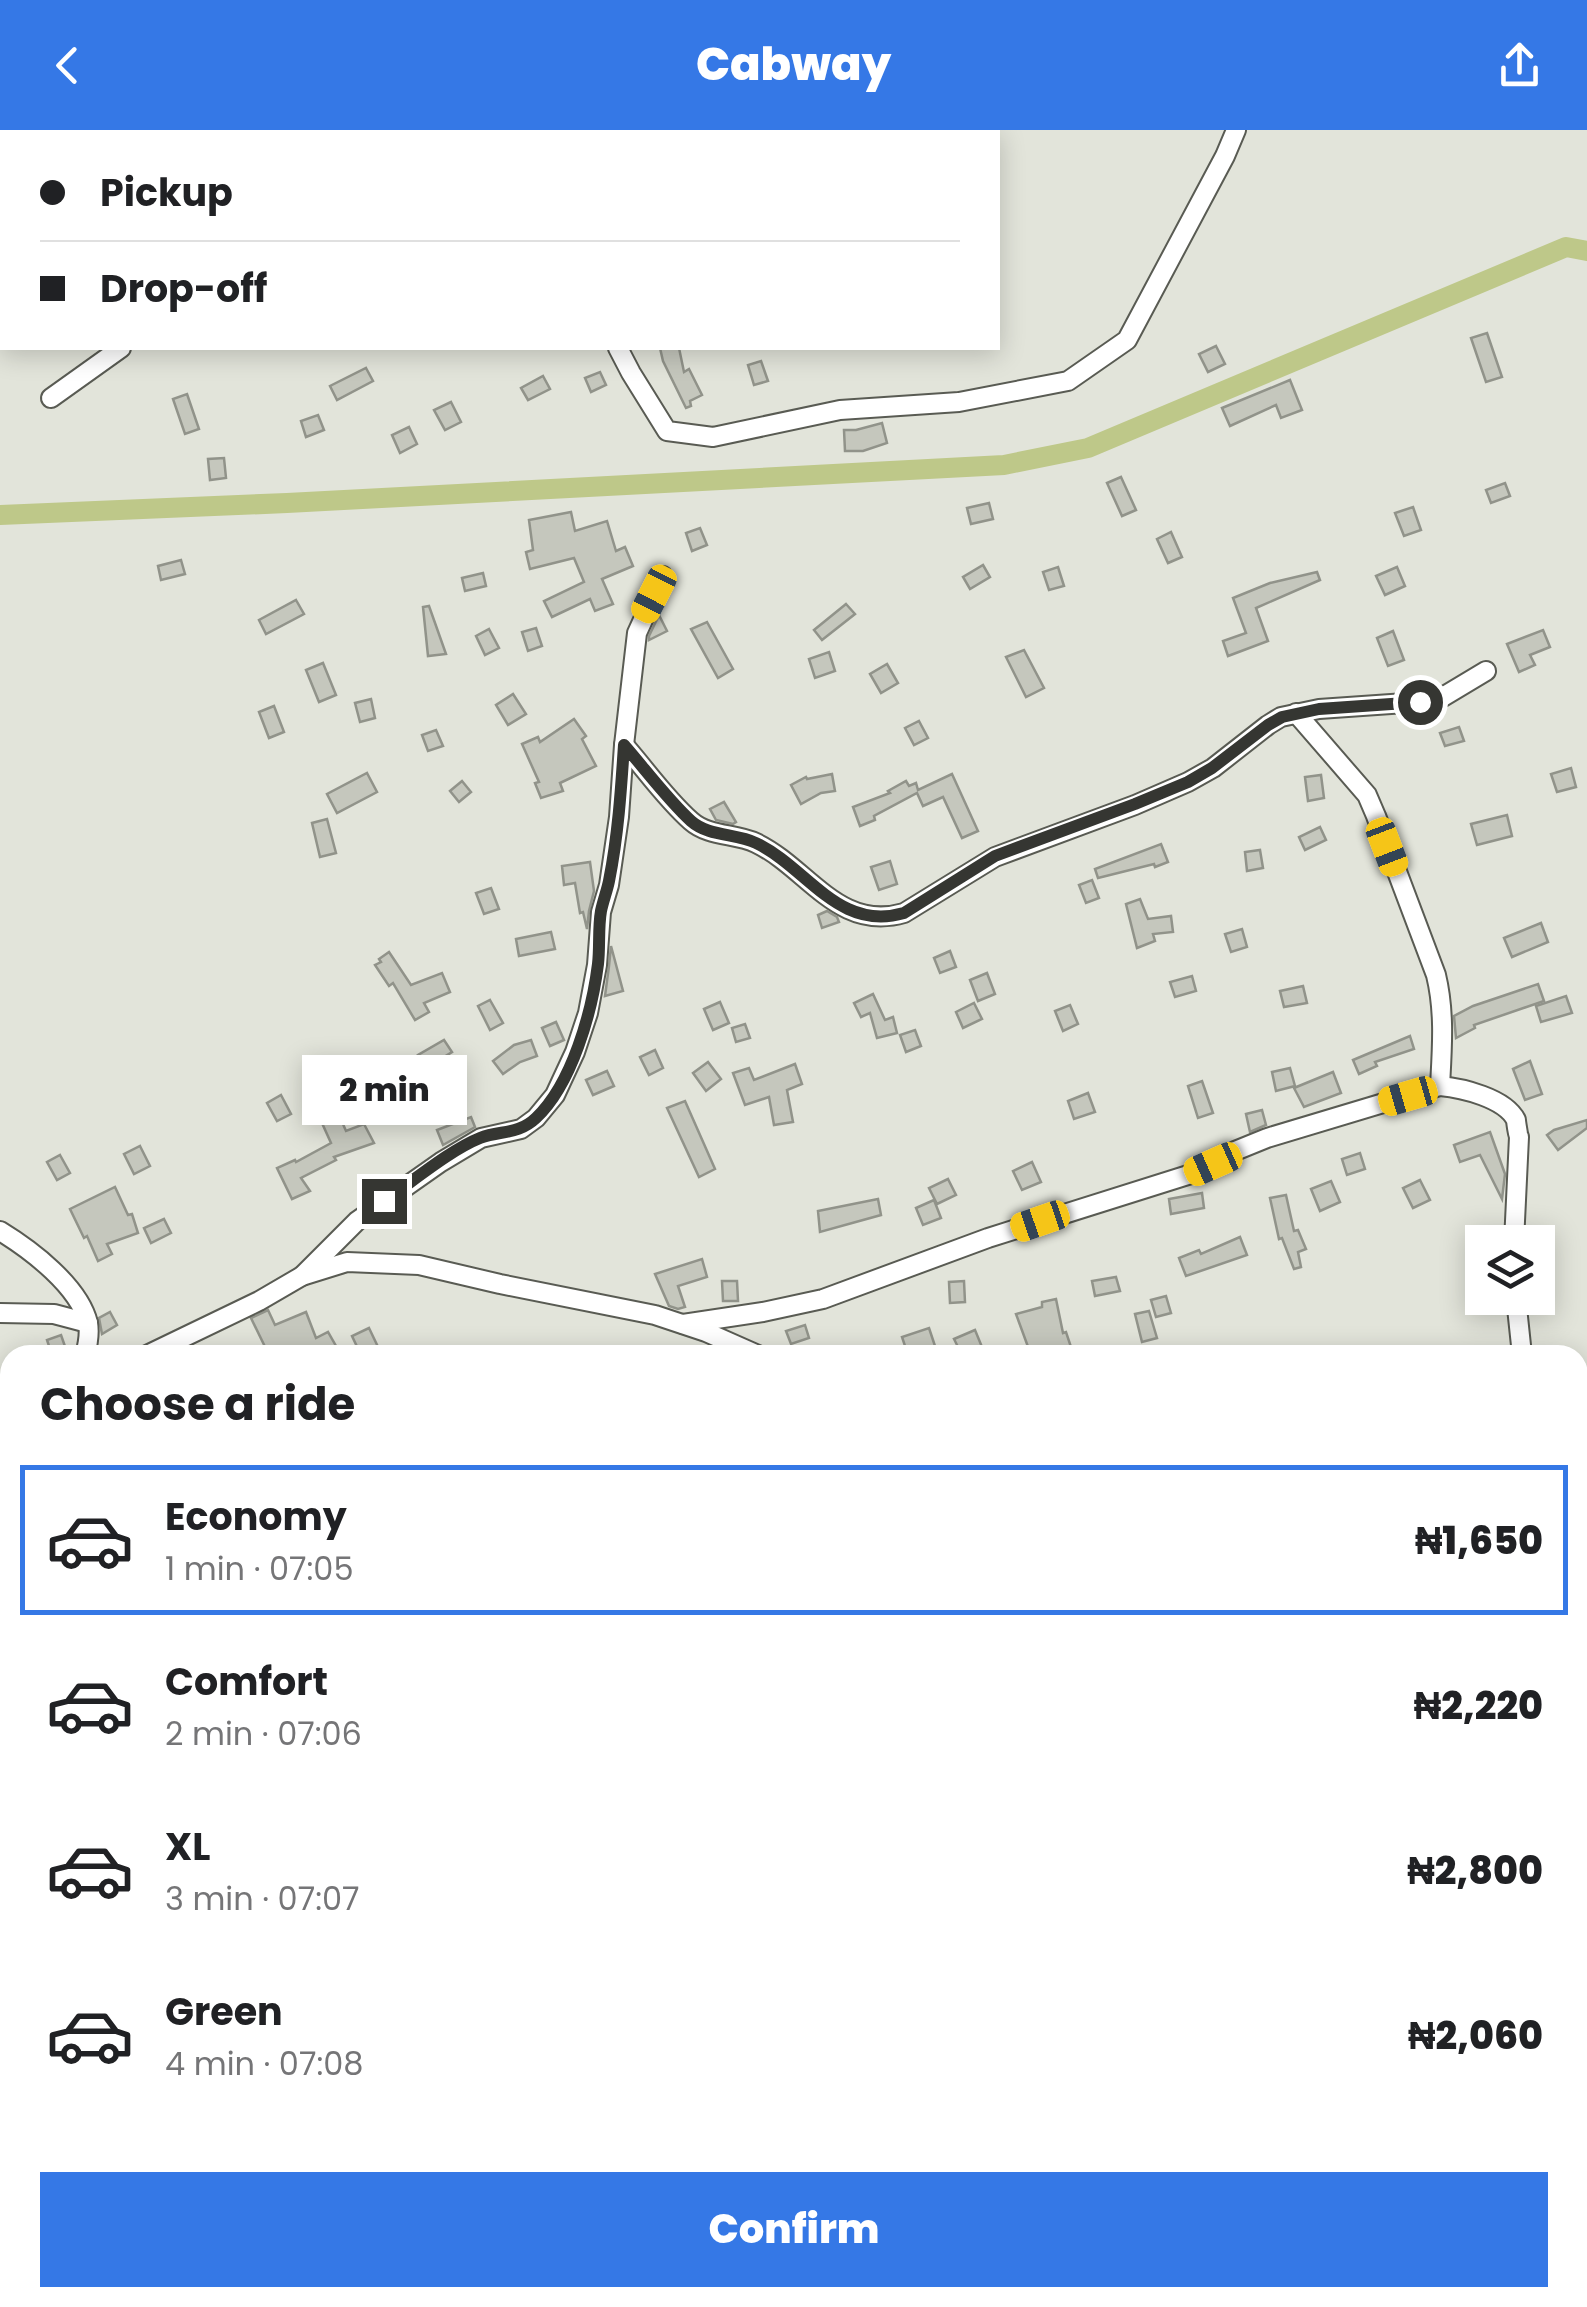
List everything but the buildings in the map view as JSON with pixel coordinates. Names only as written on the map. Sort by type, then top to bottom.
[{"type":"street","points":[[619,350],[667,432],[714,437],[840,410],[960,402],[1068,381],[1128,340],[1236,130]]},
{"type":"street","points":[[51,398],[118,350]]},
{"type":"street","points":[[302,1276],[356,1220],[482,1138],[521,1129],[556,1095],[588,1012],[598,965],[601,912],[619,817],[637,633],[663,576]]},
{"type":"street","points":[[624,745],[693,823],[758,843],[830,899],[865,916],[888,918],[904,913],[995,856],[1188,782],[1268,725],[1296,713],[1441,698],[1486,671]]},
{"type":"street","points":[[1296,713],[1372,805],[1441,993],[1440,1086]]},
{"type":"street","points":[[682,1324],[823,1299],[988,1238],[1188,1175],[1268,1138],[1440,1086],[1461,1088],[1485,1098],[1506,1109],[1516,1120],[1515,1225]]},
{"type":"street","points":[[0,1231],[28,1248],[78,1302],[88,1323],[88,1345]]},
{"type":"street","points":[[167,1345],[302,1276],[347,1262],[420,1265],[655,1315],[735,1345]]},
{"type":"street","points":[[0,1313],[54,1314],[88,1323]]},
{"type":"street","points":[[1518,1315],[1521,1345]]},
{"type":"waterway","points":[[0,515],[1004,465],[1088,448],[1566,247],[1587,251]]},
{"type":"route","points":[[384,1201],[482,1138],[521,1129],[556,1095],[588,1012],[598,965],[601,912],[619,817],[624,745],[693,823],[758,843],[830,899],[865,916],[888,918],[904,913],[995,856],[1188,782],[1282,717],[1319,709],[1420,702]]}]
